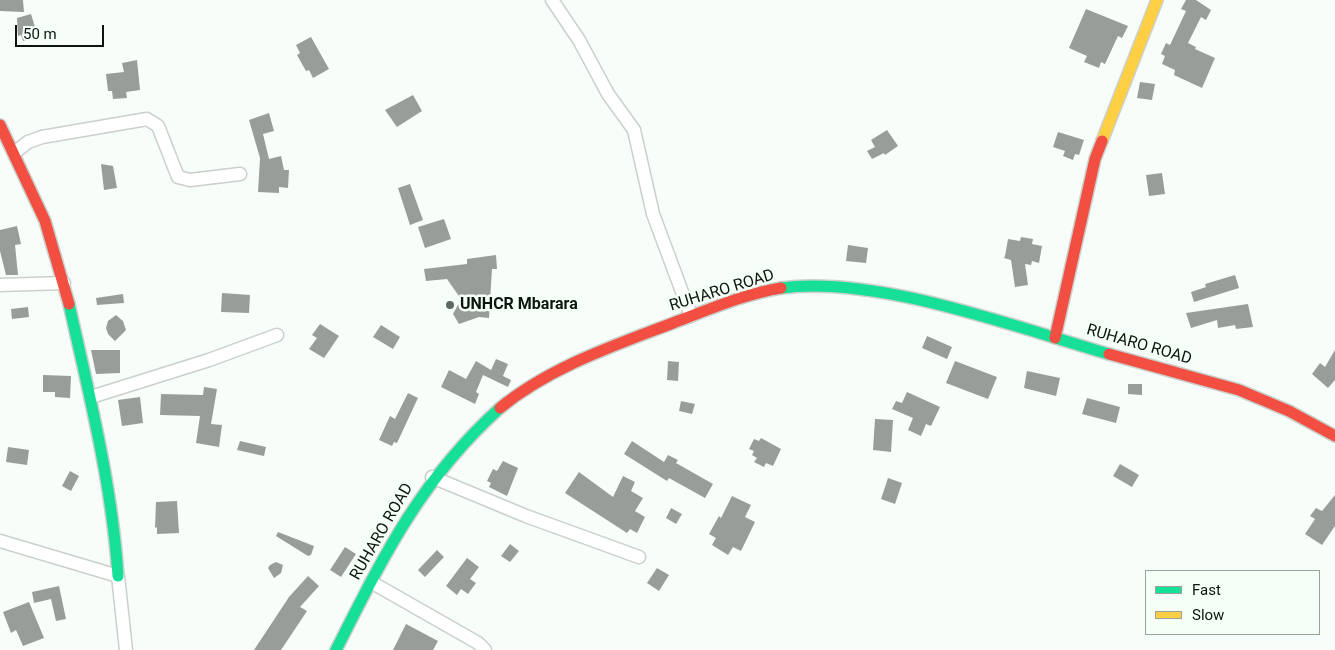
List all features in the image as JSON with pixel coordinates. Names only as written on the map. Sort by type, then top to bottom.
[{"type":"street","points":[[552,0],[579,40],[608,94],[634,130],[653,214],[691,316]]},
{"type":"street","points":[[1055,338],[1095,159],[1157,0]]},
{"type":"street","points":[[14,154],[28,142],[42,137],[146,119],[158,126],[178,178],[190,180],[240,174]]},
{"type":"street","points":[[0,125],[45,221],[64,283],[91,397],[109,498],[126,650]]},
{"type":"street","points":[[0,285],[64,283]]},
{"type":"street","name":"RUHARO ROAD","points":[[336,650],[371,582],[432,477],[476,427],[501,406],[535,382],[587,356],[691,316],[749,297],[809,286],[914,298],[1240,390],[1289,411],[1335,436]]},
{"type":"street","points":[[91,397],[209,360],[277,335]]},
{"type":"street","points":[[432,477],[526,516],[639,557]]},
{"type":"street","points":[[0,541],[118,576]]},
{"type":"street","points":[[371,582],[478,643],[485,650]]},
{"type":"building","points":[[0,0],[23,0],[24,12],[0,11]]},
{"type":"building","points":[[1186,0],[1196,0],[1211,10],[1206,20],[1201,17],[1188,43],[1196,47],[1195,49],[1215,58],[1202,88],[1174,75],[1175,70],[1162,64],[1165,56],[1161,54],[1166,43],[1170,45],[1186,11],[1181,9]]},
{"type":"building","points":[[1086,9],[1128,26],[1122,38],[1118,36],[1105,64],[1101,62],[1099,68],[1084,62],[1087,56],[1069,48]]},
{"type":"building","points":[[31,14],[38,37],[23,41],[21,35],[18,36],[17,18]]},
{"type":"building","points":[[311,37],[329,69],[313,78],[309,70],[306,71],[297,55],[300,53],[296,45]]},
{"type":"building","points":[[137,60],[140,90],[126,92],[127,98],[113,99],[112,91],[108,91],[106,74],[124,72],[122,63]]},
{"type":"building","points":[[1140,82],[1155,84],[1152,100],[1137,98]]},
{"type":"building","points":[[413,95],[422,111],[397,127],[385,110]]},
{"type":"building","points":[[269,113],[274,131],[263,134],[269,159],[281,156],[284,170],[289,170],[288,188],[279,187],[279,193],[258,192],[260,158],[249,120]]},
{"type":"building","points":[[887,130],[898,146],[885,155],[884,153],[872,159],[867,151],[875,147],[871,140]]},
{"type":"building","points":[[1058,132],[1084,140],[1079,155],[1075,154],[1073,160],[1063,156],[1065,151],[1053,147]]},
{"type":"building","points":[[101,164],[113,166],[117,188],[104,190]]},
{"type":"building","points":[[1162,173],[1165,194],[1149,196],[1146,175]]},
{"type":"building","points":[[410,184],[423,220],[410,225],[398,188]]},
{"type":"building","points":[[444,219],[451,239],[425,248],[418,227]]},
{"type":"building","points":[[17,226],[21,244],[15,245],[18,275],[6,275],[0,251],[0,230]]},
{"type":"building","points":[[1021,237],[1033,239],[1032,244],[1042,246],[1039,263],[1032,261],[1031,265],[1025,264],[1028,285],[1015,287],[1011,260],[1004,258],[1008,239],[1020,241]]},
{"type":"building","points":[[848,245],[868,248],[866,263],[846,261]]},
{"type":"building","points":[[496,255],[497,269],[492,269],[489,318],[479,317],[459,324],[453,314],[461,299],[447,279],[426,281],[424,269],[467,264],[467,259]]},
{"type":"building","points":[[1235,275],[1239,288],[1194,302],[1191,292],[1206,287],[1205,284]]},
{"type":"building","points":[[222,293],[250,295],[249,313],[221,312]]},
{"type":"building","points":[[123,294],[124,303],[97,305],[96,298]]},
{"type":"building","points":[[1248,304],[1253,327],[1236,329],[1235,325],[1218,328],[1217,320],[1191,328],[1186,313]]},
{"type":"building","points":[[28,307],[29,317],[12,319],[11,309]]},
{"type":"building","points":[[116,315],[123,321],[126,330],[115,341],[108,334],[106,328],[108,321]]},
{"type":"building","points":[[320,324],[339,336],[324,358],[309,349],[317,338],[312,335]]},
{"type":"building","points":[[381,325],[400,337],[393,349],[373,337]]},
{"type":"building","points":[[927,336],[952,347],[947,359],[922,348]]},
{"type":"building","points":[[91,350],[120,350],[120,373],[96,374]]},
{"type":"building","points":[[1335,350],[1335,380],[1328,388],[1312,374],[1320,363],[1325,367]]},
{"type":"building","points":[[496,359],[508,364],[503,376],[511,380],[508,387],[483,375],[476,392],[479,394],[475,404],[441,387],[449,370],[466,379],[476,361],[491,370]]},
{"type":"building","points":[[668,361],[679,362],[678,381],[667,380]]},
{"type":"building","points":[[955,361],[997,377],[988,399],[946,383]]},
{"type":"building","points":[[1027,371],[1060,378],[1056,396],[1024,388]]},
{"type":"building","points":[[43,375],[71,376],[70,398],[55,397],[55,392],[43,392]]},
{"type":"building","points":[[1128,384],[1142,384],[1142,395],[1128,394]]},
{"type":"building","points":[[204,387],[217,389],[211,424],[222,425],[219,447],[196,443],[200,416],[160,415],[161,394],[203,395]]},
{"type":"building","points":[[907,392],[940,407],[931,426],[926,424],[921,436],[908,430],[913,418],[892,409],[896,401],[902,403]]},
{"type":"building","points":[[408,393],[418,398],[397,443],[394,442],[392,446],[379,440],[390,416],[395,419]]},
{"type":"building","points":[[140,397],[143,423],[122,426],[118,400]]},
{"type":"building","points":[[1087,398],[1120,407],[1116,423],[1082,414]]},
{"type":"building","points":[[681,401],[695,404],[692,414],[679,411]]},
{"type":"building","points":[[875,419],[893,420],[891,452],[873,450]]},
{"type":"building","points":[[761,438],[781,449],[773,466],[766,463],[764,467],[754,462],[757,458],[752,455],[754,451],[749,449],[754,439],[759,441]]},
{"type":"building","points":[[240,441],[266,447],[264,456],[237,450]]},
{"type":"building","points":[[632,441],[664,462],[668,455],[678,460],[676,463],[713,484],[705,498],[669,478],[667,481],[624,454]]},
{"type":"building","points":[[8,447],[29,450],[27,465],[6,462]]},
{"type":"building","points":[[503,461],[518,468],[507,496],[489,487],[491,483],[487,481],[493,469],[497,471]]},
{"type":"building","points":[[1120,464],[1139,475],[1132,487],[1113,476]]},
{"type":"building","points":[[70,471],[79,476],[71,491],[62,486]]},
{"type":"building","points":[[579,472],[613,497],[623,476],[635,482],[631,491],[643,498],[635,511],[645,517],[637,533],[630,529],[627,533],[565,493]]},
{"type":"building","points":[[888,478],[902,483],[895,504],[881,499]]},
{"type":"building","points":[[1335,495],[1335,526],[1322,545],[1305,534],[1315,519],[1310,516],[1316,508],[1322,511]]},
{"type":"building","points":[[732,496],[751,505],[745,517],[755,522],[741,551],[733,547],[728,555],[712,545],[716,538],[709,534],[719,516],[721,518]]},
{"type":"building","points":[[177,501],[179,533],[157,534],[157,527],[155,528],[156,502]]},
{"type":"building","points":[[671,508],[682,514],[676,524],[666,518]]},
{"type":"building","points":[[278,532],[314,546],[311,555],[308,556],[276,536]]},
{"type":"building","points":[[510,544],[519,551],[510,562],[501,556]]},
{"type":"building","points":[[345,547],[356,554],[341,577],[330,570]]},
{"type":"building","points":[[437,550],[444,557],[425,577],[418,570]]},
{"type":"building","points":[[467,558],[479,567],[470,579],[476,583],[468,594],[461,589],[457,595],[446,586]]},
{"type":"building","points":[[276,562],[283,565],[281,573],[274,578],[268,568]]},
{"type":"building","points":[[657,568],[669,575],[659,591],[647,583]]},
{"type":"building","points":[[308,576],[319,586],[300,607],[307,611],[281,650],[254,650],[289,597]]},
{"type":"building","points":[[59,586],[66,619],[56,621],[51,599],[34,603],[32,592]]},
{"type":"building","points":[[29,602],[44,638],[23,646],[16,630],[11,633],[3,612]]},
{"type":"building","points":[[406,624],[438,641],[433,650],[393,650]]},
{"type":"traffic: fast","points":[[781,288],[819,286],[859,289],[902,296],[989,318],[1109,354]]},
{"type":"traffic: fast","points":[[69,304],[105,473],[111,507],[118,576]]},
{"type":"traffic: fast","points":[[336,650],[388,551],[426,491],[472,435],[500,408]]},
{"type":"traffic: slow","points":[[1102,141],[1157,0]]},
{"type":"traffic: jam","points":[[0,125],[45,221],[69,304]]},
{"type":"traffic: jam","points":[[1055,338],[1095,159],[1102,141]]},
{"type":"traffic: jam","points":[[500,408],[519,394],[561,369],[605,349],[726,303],[753,294],[781,288]]},
{"type":"traffic: jam","points":[[1109,354],[1239,390],[1289,411],[1335,436]]},
{"type":"place","name":"UNHCR Mbarara","points":[[450,305]]}]
